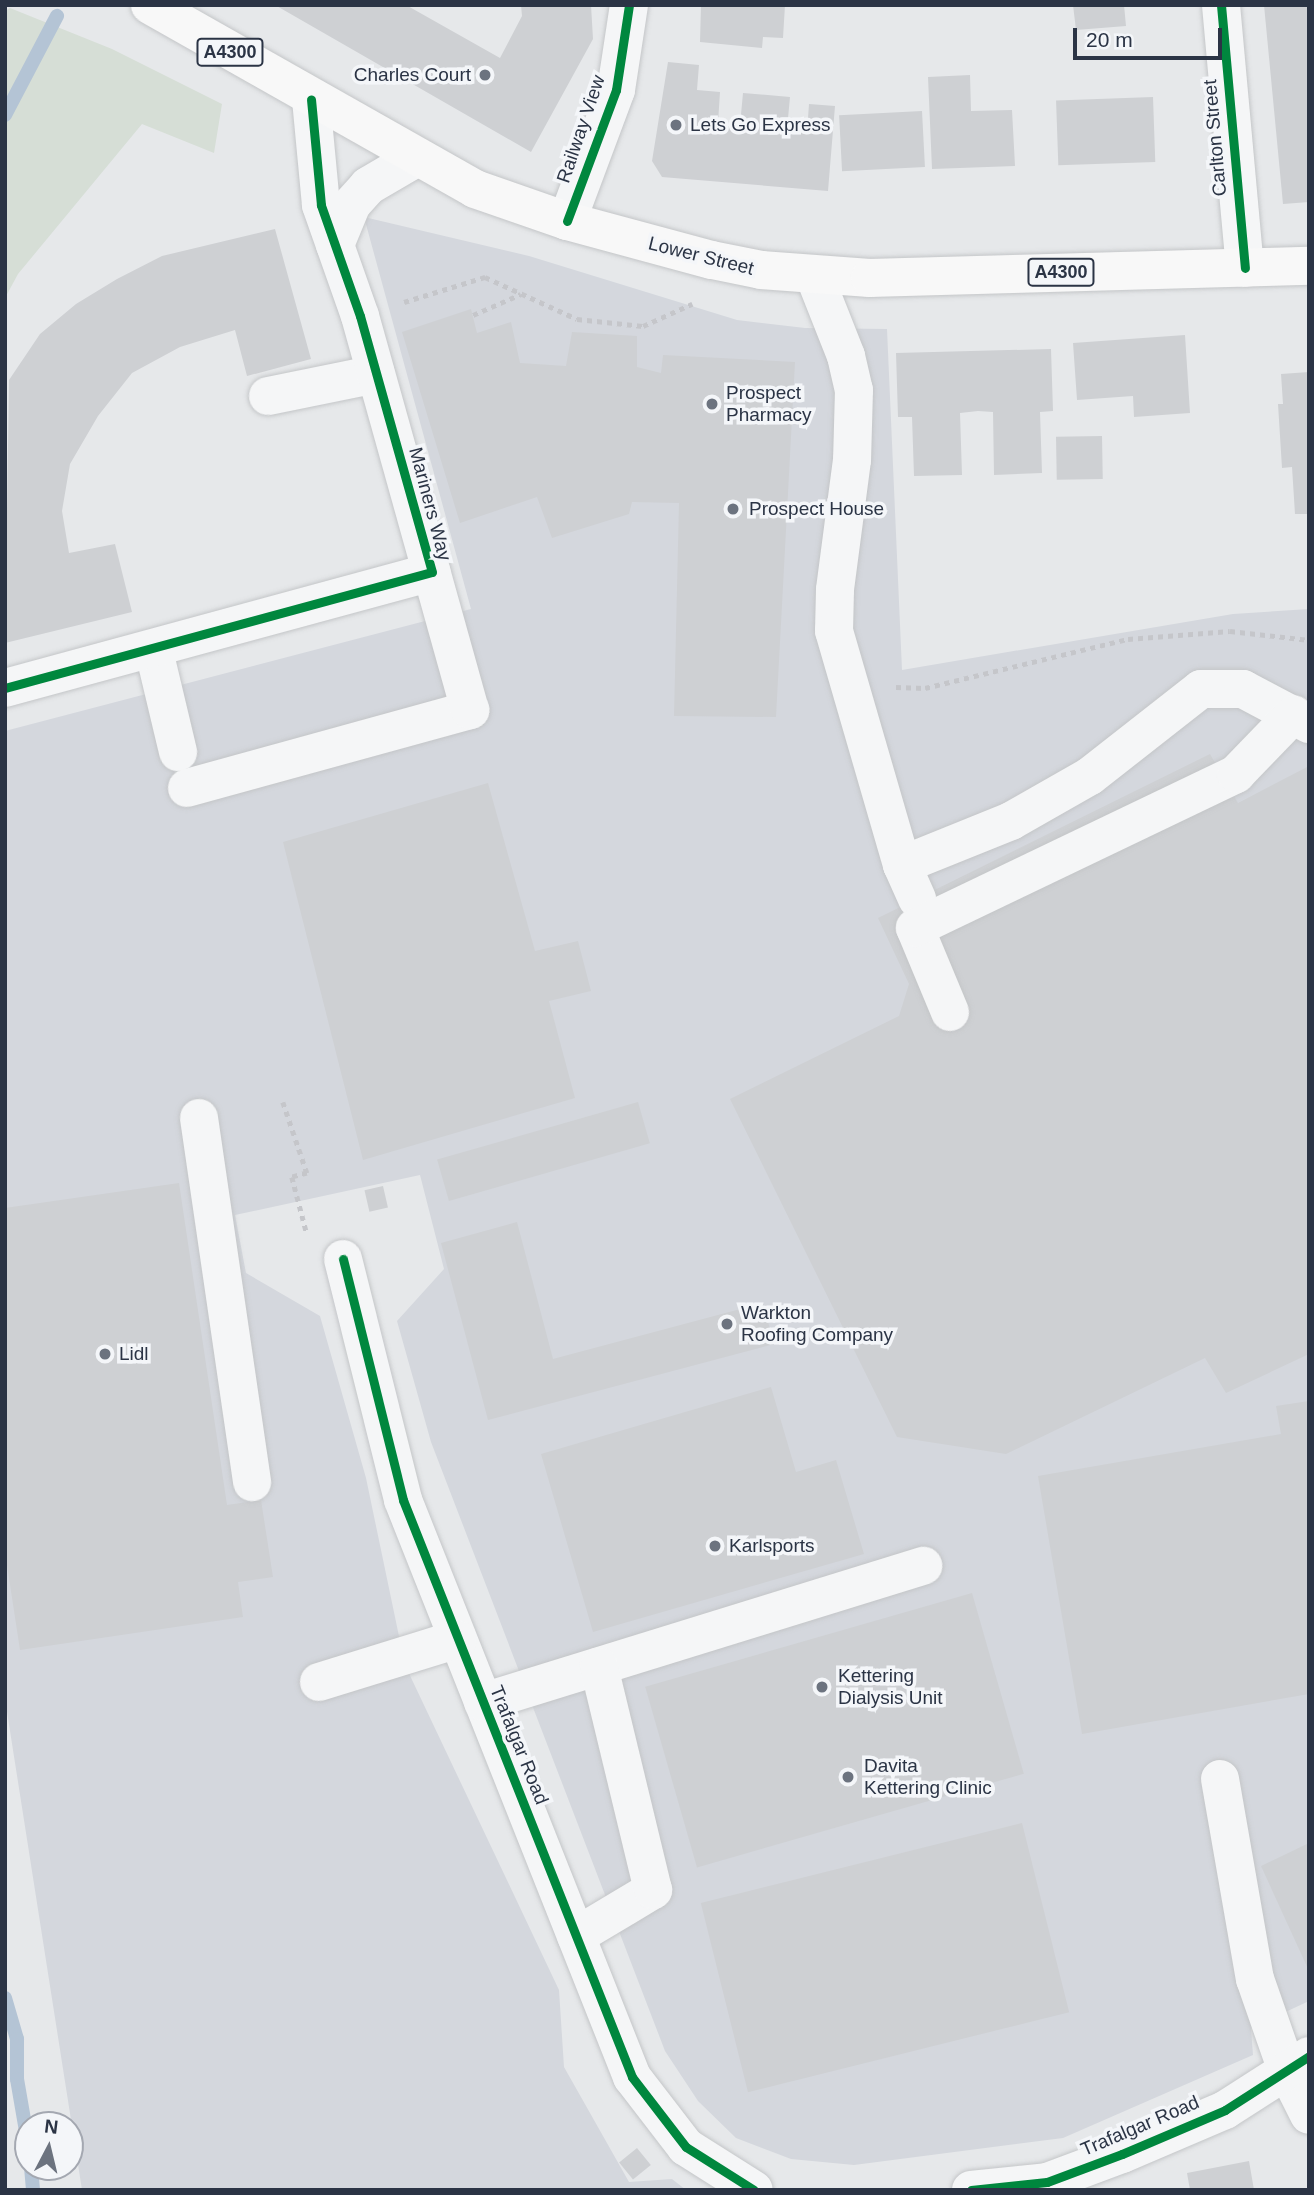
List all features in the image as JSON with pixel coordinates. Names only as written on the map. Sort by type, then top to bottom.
[{"type":"main road","name":"Lower Street","points":[[150,5],[311,99],[475,189],[567,221],[712,260],[814,275],[870,278],[1309,266]]},
{"type":"street","name":"Railway View","points":[[567,221],[616,90],[629,5]]},
{"type":"street","name":"Carlton Street","points":[[1221,5],[1245,268]]},
{"type":"street","name":"Mariners Way","points":[[187,788],[470,710],[360,316],[321,205],[311,99]]},
{"type":"street","points":[[335,244],[352,204],[368,186],[416,158]]},
{"type":"street","points":[[814,275],[846,356],[854,390],[852,460],[835,590],[834,631],[909,882],[1090,776],[1201,689],[1243,689],[1302,719],[1236,774],[915,928],[950,1012]]},
{"type":"street","points":[[268,397],[376,374]]},
{"type":"street","name":"Mariners Way","points":[[5,688],[154,651],[432,572]]},
{"type":"street","points":[[154,651],[178,752]]},
{"type":"street","points":[[199,1118],[252,1482]]},
{"type":"street","name":"Trafalgar Road","points":[[343,1259],[403,1500],[632,2077],[686,2147],[754,2190]]},
{"type":"street","points":[[483,1702],[923,1566]]},
{"type":"street","points":[[319,1682],[458,1639]]},
{"type":"street","points":[[576,1936],[653,1890],[599,1665]]},
{"type":"street","points":[[1220,1779],[1255,1979],[1298,2064],[1309,2115]]},
{"type":"street","name":"Trafalgar Road","points":[[971,2190],[1080,2180],[1224,2110],[1298,2064]]},
{"type":"path","points":[[360,316],[485,277],[577,319],[643,326],[700,300]]},
{"type":"path","points":[[473,315],[522,294]]},
{"type":"path","points":[[849,686],[925,688],[1128,639],[1230,631],[1309,640]]},
{"type":"path","points":[[283,1102],[307,1172],[292,1177],[309,1243],[343,1259]]},
{"type":"shaded area","points":[[10,8],[112,49],[222,104],[214,153],[142,124],[18,274],[5,298],[5,11]]},
{"type":"shaded area","points":[[364,217],[529,256],[737,320],[805,328],[887,329],[902,670],[1233,614],[1309,609],[1309,2001],[1251,2028],[1253,2055],[1063,2138],[854,2165],[791,2159],[736,2138],[698,2101],[665,2051],[431,1442],[397,1321],[444,1269],[420,1175],[235,1215],[246,1273],[320,1316],[366,1478],[405,1665],[559,1990],[564,2067],[629,2182],[672,2179],[686,2190],[82,2190],[84,2111],[70,2111],[5,1699],[5,731],[471,609]]},
{"type":"building","name":"Charles Court","points":[[275,5],[406,5],[500,58],[522,16],[521,5],[591,5],[593,39],[531,152]]},
{"type":"building","points":[[701,5],[785,5],[783,38],[763,37],[762,48],[700,42]]},
{"type":"building","points":[[1073,5],[1124,5],[1126,26],[1076,30]]},
{"type":"building","points":[[1264,5],[1309,5],[1309,202],[1283,204]]},
{"type":"building","points":[[668,62],[699,65],[697,90],[720,92],[718,123],[740,125],[743,93],[790,97],[787,129],[807,132],[809,104],[835,106],[828,191],[662,177],[652,161]]},
{"type":"building","points":[[970,75],[971,111],[1012,110],[1015,166],[932,169],[928,77]]},
{"type":"building","points":[[1153,97],[1155,162],[1058,165],[1056,100]]},
{"type":"building","points":[[922,111],[925,167],[842,171],[839,115]]},
{"type":"building","points":[[275,229],[311,359],[247,376],[235,330],[180,347],[132,373],[98,416],[70,464],[62,511],[69,553],[115,544],[132,612],[5,643],[9,380],[40,334],[76,304],[117,279],[162,256]]},
{"type":"building","name":"Prospect House","points":[[471,309],[477,333],[511,322],[520,363],[566,366],[572,332],[637,336],[637,367],[661,373],[663,355],[795,362],[776,717],[674,716],[679,503],[632,502],[629,514],[552,538],[537,497],[460,523],[402,332]]},
{"type":"building","points":[[1185,335],[1190,413],[1134,417],[1133,396],[1077,400],[1073,343]]},
{"type":"building","points":[[1051,349],[1053,411],[1040,412],[1042,473],[994,475],[993,412],[978,411],[960,413],[962,475],[914,476],[912,417],[898,417],[896,353]]},
{"type":"building","points":[[1309,372],[1309,514],[1295,514],[1292,467],[1282,468],[1278,404],[1283,404],[1281,374]]},
{"type":"building","points":[[1102,436],[1103,479],[1057,480],[1056,437]]},
{"type":"building","points":[[1210,754],[1238,803],[1309,766],[1309,1354],[1226,1393],[1205,1358],[1006,1454],[897,1437],[730,1099],[899,1016],[909,984],[878,918]]},
{"type":"building","points":[[488,783],[535,951],[578,941],[591,991],[549,1001],[575,1098],[363,1160],[283,842]]},
{"type":"building","points":[[638,1102],[650,1143],[449,1201],[437,1160]]},
{"type":"building","name":"Lidl","points":[[179,1183],[227,1505],[261,1500],[273,1577],[238,1582],[243,1617],[20,1650],[5,1552],[5,1208]]},
{"type":"building","points":[[383,1186],[388,1207],[369,1212],[364,1190]]},
{"type":"building","name":"Warkton Roofing Company","points":[[517,1222],[553,1359],[763,1303],[774,1344],[488,1420],[441,1243]]},
{"type":"building","points":[[771,1387],[796,1472],[836,1460],[864,1554],[593,1632],[541,1454]]},
{"type":"building","points":[[1309,1401],[1309,1694],[1082,1734],[1038,1476],[1281,1434],[1276,1406]]},
{"type":"building","points":[[972,1593],[1024,1774],[697,1867],[645,1687]]},
{"type":"building","points":[[1022,1823],[1069,2012],[748,2092],[701,1903]]},
{"type":"building","points":[[1309,1843],[1309,1971],[1261,1866]]},
{"type":"building","points":[[637,2148],[651,2165],[633,2180],[619,2162]]},
{"type":"building","points":[[1249,2161],[1254,2190],[1190,2190],[1187,2173]]},
{"type":"waterway","points":[[5,115],[57,16]]},
{"type":"waterway","points":[[5,1998],[17,2039],[17,2079],[22,2111]]},
{"type":"waterway","points":[[32,2181],[33,2190]]},
{"type":"cycle path","points":[[567,221],[616,90],[629,5]]},
{"type":"cycle path","points":[[1221,5],[1245,268]]},
{"type":"cycle path","points":[[5,688],[432,572],[360,316],[321,205],[311,99]]},
{"type":"cycle path","points":[[343,1259],[403,1500],[632,2077],[686,2147],[754,2190]]},
{"type":"cycle path","points":[[971,2190],[1047,2182],[1122,2154],[1225,2110],[1309,2056]]},
{"type":"place","name":"Charles Court","points":[[485,75]]},
{"type":"place","name":"Lets Go Express","points":[[676,125]]},
{"type":"place","name":"Prospect Pharmacy","points":[[712,404]]},
{"type":"place","name":"Prospect House","points":[[733,509]]},
{"type":"place","name":"Warkton Roofing Company","points":[[727,1324]]},
{"type":"place","name":"Lidl","points":[[105,1354]]},
{"type":"place","name":"Karlsports","points":[[715,1546]]},
{"type":"place","name":"Kettering Dialysis Unit","points":[[822,1687]]},
{"type":"place","name":"Davita Kettering Clinic","points":[[848,1777]]}]
